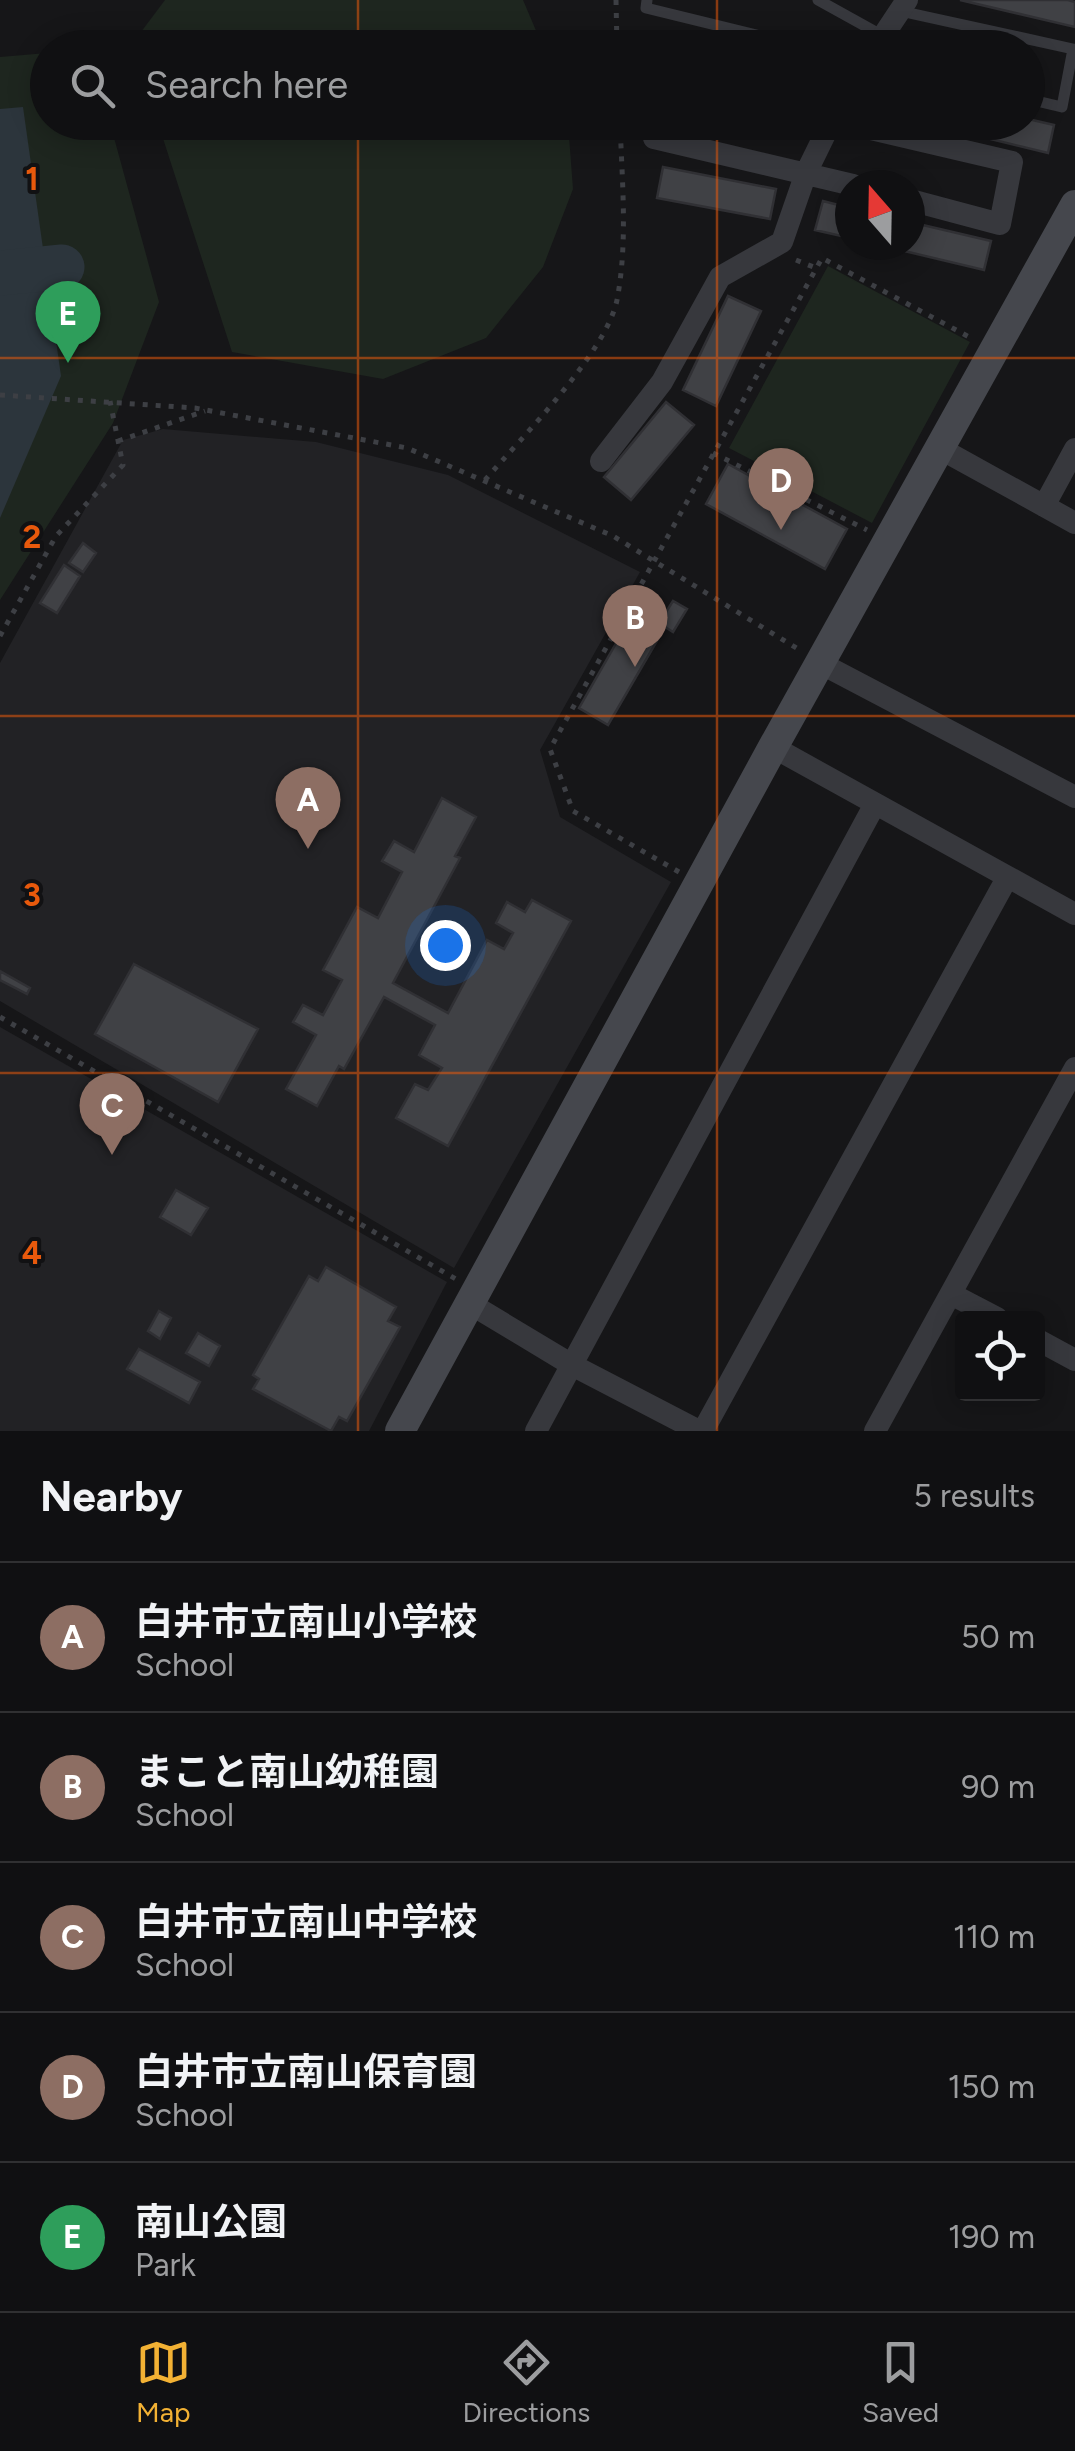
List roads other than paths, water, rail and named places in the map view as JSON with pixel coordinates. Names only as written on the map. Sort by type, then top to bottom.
[{"type":"street","points":[[887,30],[903,6]]},
{"type":"street","points":[[663,140],[835,180]]},
{"type":"street","points":[[600,461],[662,382],[720,277],[782,242],[806,172],[823,140]]},
{"type":"street","points":[[918,140],[1012,162],[1000,224],[925,204]]},
{"type":"street","points":[[400,1431],[773,747],[1075,205]]},
{"type":"street","points":[[941,449],[1075,523]]},
{"type":"street","points":[[1044,506],[1075,449]]},
{"type":"street","points":[[820,663],[1075,797]]},
{"type":"street","points":[[773,747],[1075,914]]},
{"type":"street","points":[[536,1431],[876,804]]},
{"type":"street","points":[[473,1296],[572,1366],[701,1431],[1007,878]]},
{"type":"street","points":[[875,1431],[1075,1068]]},
{"type":"street","points":[[951,1294],[984,1311]]},
{"type":"street","points":[[1045,1344],[1075,1360]]},
{"type":"lane","points":[[648,0],[646,8],[736,30]]},
{"type":"lane","points":[[818,0],[862,30]]},
{"type":"lane","points":[[903,6],[998,30]]},
{"type":"lane","points":[[1045,42],[1073,49],[1062,107],[1045,103]]},
{"type":"waterway","points":[[0,273],[62,267]]},
{"type":"place","name":"南山公園","points":[[68,363]]},
{"type":"place","name":"白井市立南山保育園","points":[[781,530]]},
{"type":"place","name":"まこと南山幼稚園","points":[[635,667]]},
{"type":"place","name":"白井市立南山小学校","points":[[308,849]]},
{"type":"place","name":"白井市立南山中学校","points":[[112,1155]]}]
